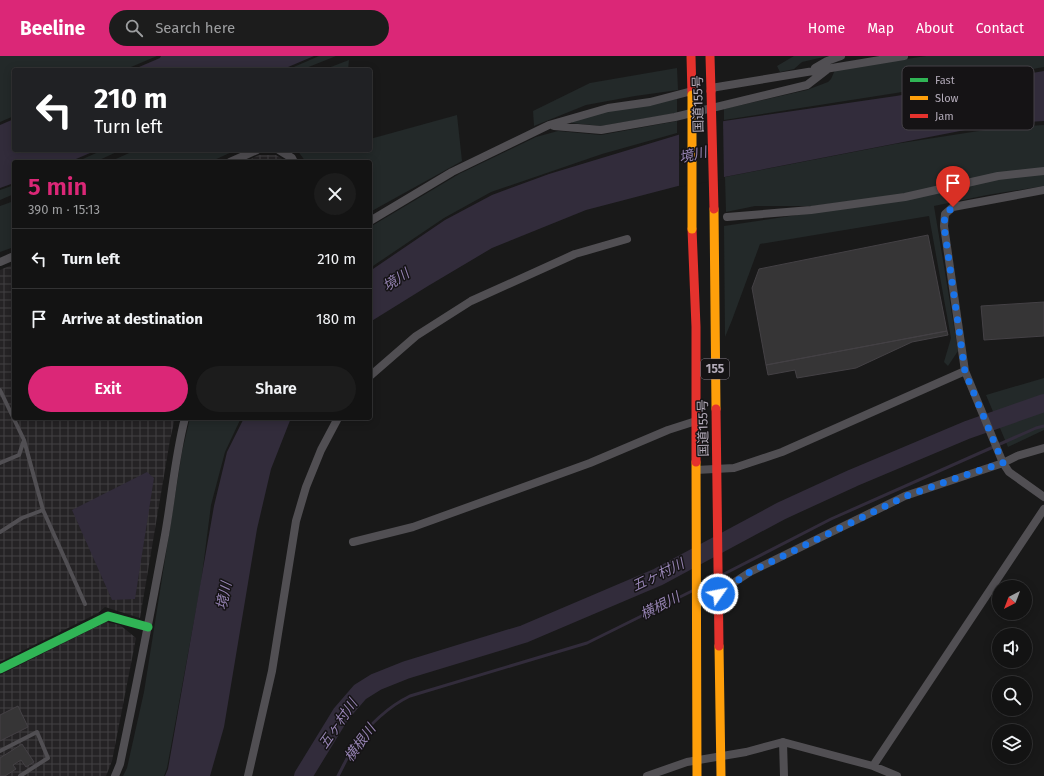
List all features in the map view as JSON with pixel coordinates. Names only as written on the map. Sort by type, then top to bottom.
[{"type":"main road","name":"国道155号","points":[[692,56],[692,229],[696,326],[697,776]]},
{"type":"main road","name":"国道155号","points":[[710,56],[714,209],[721,776]]},
{"type":"main road","points":[[0,669],[108,616],[148,627]]},
{"type":"street","points":[[811,71],[828,61],[841,56]]},
{"type":"street","points":[[711,88],[904,56]]},
{"type":"street","points":[[549,126],[601,130],[676,117],[807,86],[829,68]]},
{"type":"street","points":[[372,220],[452,172],[549,126],[608,108],[650,102],[692,92]]},
{"type":"street","points":[[234,160],[252,152]]},
{"type":"street","points":[[282,152],[293,160]]},
{"type":"street","points":[[727,217],[811,210],[906,197],[998,176],[1044,171]]},
{"type":"street","points":[[1044,190],[953,207],[945,214],[944,226],[965,372],[1002,460],[1009,472],[1044,497]]},
{"type":"street","points":[[372,374],[416,336],[471,301],[576,254],[627,239]]},
{"type":"street","points":[[0,262],[12,257]]},
{"type":"street","points":[[696,470],[734,468],[782,452],[965,372]]},
{"type":"street","points":[[115,776],[120,764],[148,627],[168,515],[179,438],[184,420]]},
{"type":"street","points":[[248,776],[272,671],[296,521],[306,487],[321,450],[337,420]]},
{"type":"street","points":[[353,542],[413,527],[590,463],[668,430],[696,421]]},
{"type":"street","points":[[718,591],[750,572],[906,496],[1002,460],[1044,448]]},
{"type":"street","points":[[875,770],[1044,509]]},
{"type":"street","points":[[783,742],[784,776]]},
{"type":"street","points":[[648,776],[687,762],[746,752],[783,742],[898,776]]},
{"type":"lane","points":[[0,390],[12,415]]},
{"type":"lane","points":[[14,420],[24,440],[43,510],[85,604]]},
{"type":"lane","points":[[0,464],[19,455],[24,440]]},
{"type":"lane","points":[[0,532],[22,518],[43,510]]},
{"type":"lane","points":[[0,751],[37,732],[48,758],[20,776]]},
{"type":"shaded area","points":[[0,56],[157,56],[129,68],[12,68],[12,117],[0,122]]},
{"type":"shaded area","points":[[319,56],[336,56],[306,68],[292,68]]},
{"type":"shaded area","points":[[794,56],[828,56],[802,62],[794,69],[780,72],[777,66]]},
{"type":"shaded area","points":[[926,56],[1044,56],[1044,67],[1034,69],[1034,66],[902,66],[902,92],[724,120],[724,109],[807,90],[828,82],[835,70]]},
{"type":"shaded area","points":[[349,60],[348,68],[328,68]]},
{"type":"shaded area","points":[[677,68],[678,90],[586,105],[534,126],[533,111],[590,83]]},
{"type":"shaded area","points":[[677,99],[677,113],[601,126],[572,123],[572,120],[611,109]]},
{"type":"shaded area","points":[[457,115],[462,161],[372,211],[372,160],[304,160],[298,152],[372,152],[372,138]]},
{"type":"shaded area","points":[[677,121],[677,133],[602,154],[491,192],[444,218],[372,267],[372,226],[459,174],[536,137],[558,131],[601,135]]},
{"type":"shaded area","points":[[1044,125],[1044,168],[904,194],[813,206],[755,206],[726,212],[725,177],[895,144],[985,130],[1034,130],[1034,126]]},
{"type":"shaded area","points":[[98,152],[117,152],[99,160],[80,160]]},
{"type":"shaded area","points":[[132,152],[232,152],[214,160],[114,160]]},
{"type":"shaded area","points":[[259,155],[276,155],[284,160],[248,160]]},
{"type":"shaded area","points":[[1044,173],[1044,186],[987,195],[934,206],[958,351],[948,366],[944,362],[951,338],[929,216],[760,244],[725,337],[724,226],[904,199],[998,178]]},
{"type":"shaded area","points":[[12,186],[12,195],[0,200],[0,190]]},
{"type":"shaded area","points":[[12,202],[12,248],[0,252],[0,206]]},
{"type":"shaded area","points":[[12,265],[12,420],[175,420],[140,618],[105,607],[98,613],[0,662],[0,270]]},
{"type":"shaded area","points":[[1044,378],[1044,430],[1008,447],[986,395]]},
{"type":"shaded area","points":[[190,420],[240,420],[225,452],[211,505],[201,583],[167,768],[164,776],[123,776],[127,768],[144,692],[182,452]]},
{"type":"shaded area","points":[[106,622],[120,625],[136,638],[112,761],[106,776],[0,776],[0,675]]},
{"type":"water","points":[[161,56],[314,56],[286,68],[137,68],[160,58]]},
{"type":"water","points":[[1044,71],[1044,121],[1034,122],[1034,73]]},
{"type":"water","name":"境川","points":[[902,95],[902,130],[965,130],[678,186],[586,210],[492,248],[372,321],[372,270],[445,220],[492,195],[549,174],[724,121]]},
{"type":"water","points":[[12,120],[12,152],[92,152],[74,160],[12,160],[12,184],[0,188],[0,125]]},
{"type":"water","name":"境川","points":[[243,420],[290,420],[271,469],[257,529],[224,727],[210,776],[165,776],[168,769],[214,506],[227,452]]},
{"type":"water","points":[[147,472],[154,478],[135,599],[112,600],[72,510]]},
{"type":"pier","points":[[723,119],[724,179],[679,187],[679,133]]},
{"type":"building","points":[[928,235],[947,331],[766,365],[752,288],[759,269]]},
{"type":"building","points":[[1044,302],[1044,336],[984,340],[981,306]]},
{"type":"building","points":[[947,331],[948,335],[912,342],[856,368],[797,378],[795,370],[768,375],[766,365]]},
{"type":"building","points":[[18,706],[28,727],[0,741],[0,715]]},
{"type":"building","points":[[22,744],[34,762],[26,767],[21,760],[13,765],[16,769],[5,776],[0,776],[0,758]]},
{"type":"waterway","name":"五ヶ村川","points":[[303,776],[341,714],[360,692],[376,682],[406,670],[524,634],[658,577],[781,511],[853,478],[967,430],[1044,403]]},
{"type":"waterway","name":"横根川","points":[[724,574],[831,519],[1036,428],[1044,426]]},
{"type":"waterway","name":"横根川","points":[[701,586],[714,580]]},
{"type":"waterway","name":"横根川","points":[[338,776],[353,747],[361,736],[380,716],[402,700],[410,696],[587,643],[692,591]]},
{"type":"traffic: fast","points":[[0,669],[108,616],[148,627]]},
{"type":"traffic: slow","points":[[692,95],[692,229]]},
{"type":"traffic: slow","points":[[714,209],[716,409]]},
{"type":"traffic: slow","points":[[696,462],[697,776]]},
{"type":"traffic: slow","points":[[719,646],[721,776]]},
{"type":"traffic: jam","points":[[691,56],[692,95]]},
{"type":"traffic: jam","points":[[710,56],[711,91]]},
{"type":"traffic: jam","points":[[711,91],[714,209]]},
{"type":"traffic: jam","points":[[692,229],[696,327],[696,462]]},
{"type":"traffic: jam","points":[[716,409],[719,646]]},
{"type":"route","points":[[718,594],[750,572],[906,496],[1003,463],[965,372],[944,226],[945,214],[953,207]]}]
